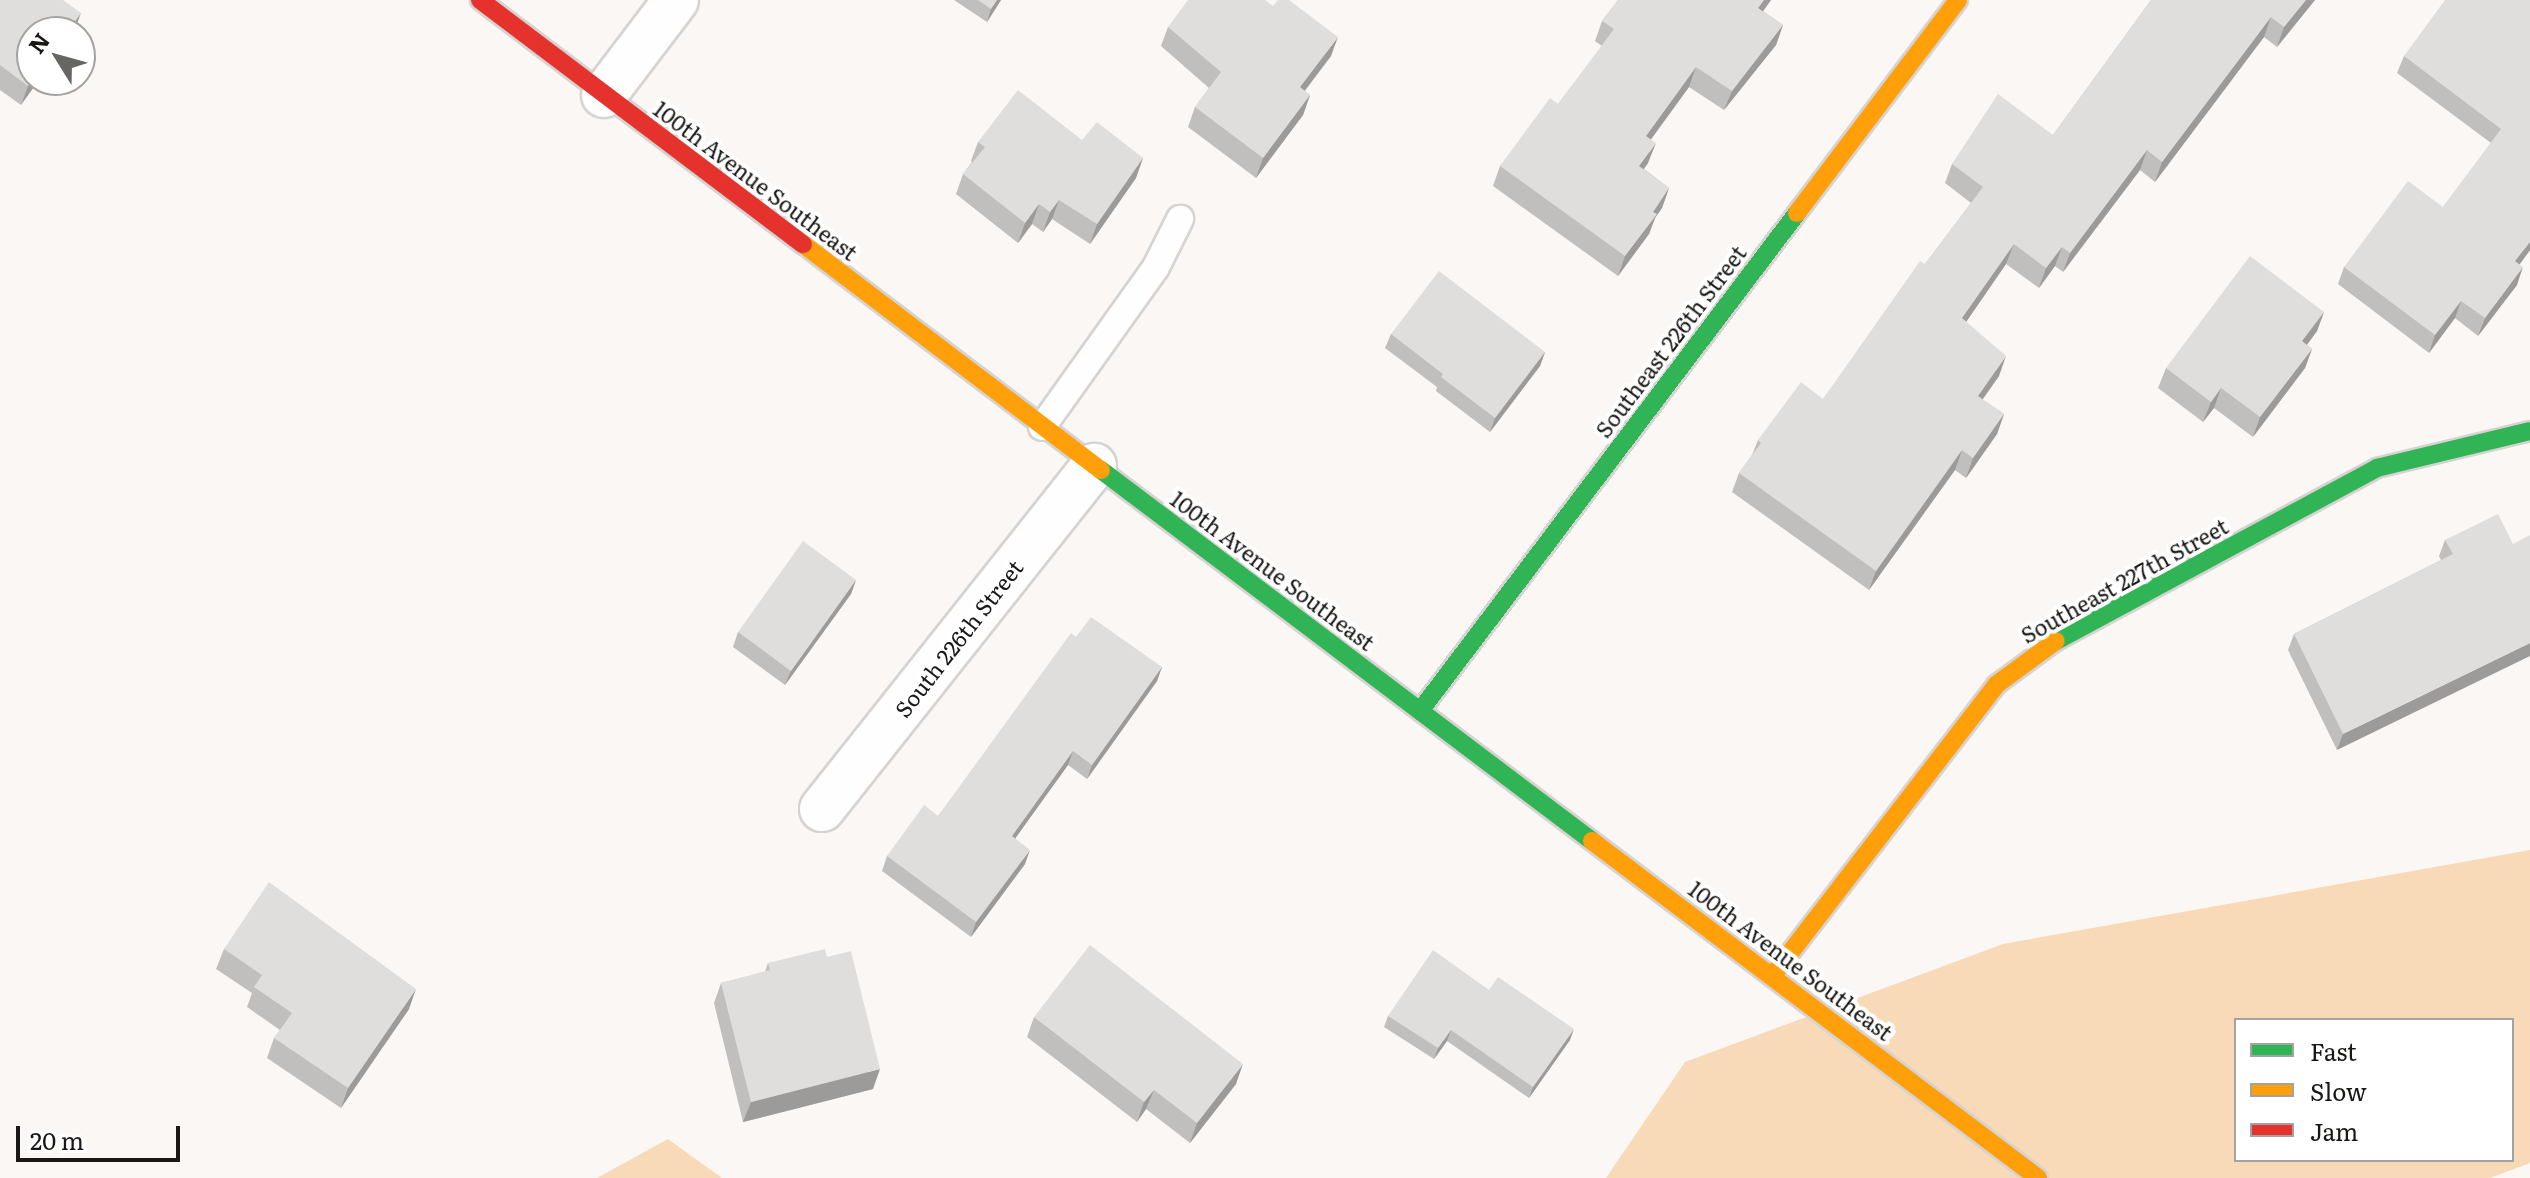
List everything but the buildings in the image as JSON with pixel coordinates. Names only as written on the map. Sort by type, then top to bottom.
[{"type":"street","name":"100th Avenue Southeast","points":[[480,0],[2038,1178]]},
{"type":"street","points":[[604,95],[676,0]]},
{"type":"street","name":"Southeast 226th Street","points":[[1420,711],[1958,0]]},
{"type":"street","name":"Southeast 227th Street","points":[[1773,975],[1996,685],[2045,647],[2377,468],[2530,431]]},
{"type":"street","name":"South 226th Street","points":[[822,809],[1094,466]]},
{"type":"lane","points":[[1042,427],[1156,267],[1180,219]]},
{"type":"shaded area","points":[[2530,850],[2530,1163],[2490,1178],[1606,1178],[1685,1062],[2003,944]]},
{"type":"shaded area","points":[[668,1139],[722,1178],[597,1178]]},
{"type":"traffic: fast","points":[[1420,711],[1797,213]]},
{"type":"traffic: fast","points":[[2056,641],[2377,468],[2530,431]]},
{"type":"traffic: fast","points":[[1101,470],[1592,841]]},
{"type":"traffic: slow","points":[[1797,213],[1958,0]]},
{"type":"traffic: slow","points":[[803,244],[1101,470]]},
{"type":"traffic: slow","points":[[1773,975],[1996,685],[2056,641]]},
{"type":"traffic: slow","points":[[1592,841],[2038,1178]]},
{"type":"traffic: jam","points":[[480,0],[803,244]]}]
